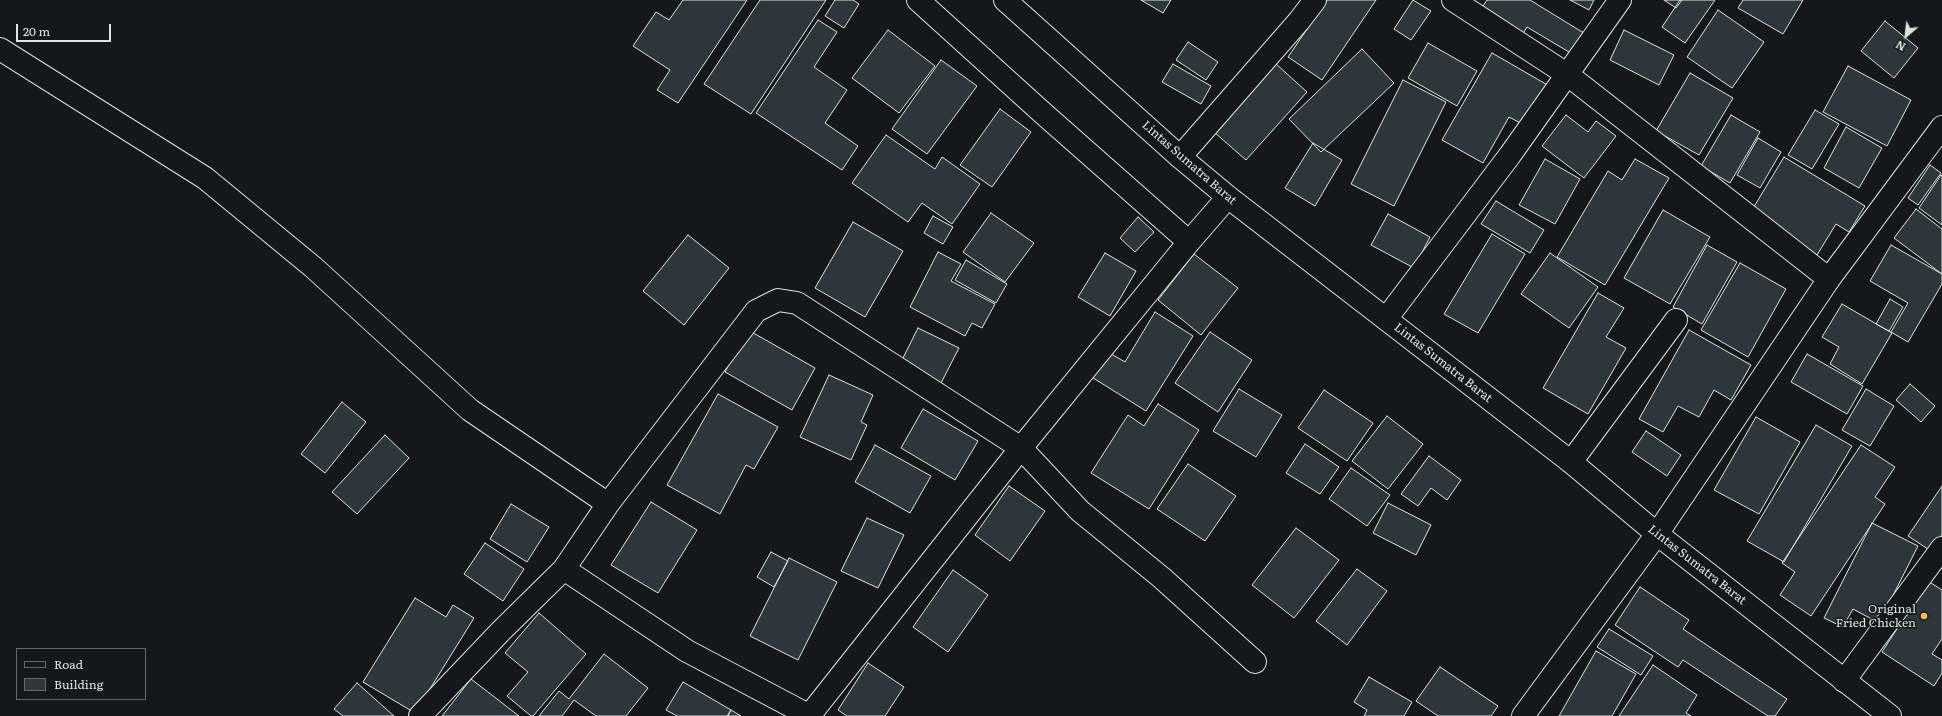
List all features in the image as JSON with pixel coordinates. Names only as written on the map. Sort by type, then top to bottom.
[{"type":"main road","points":[[918,0],[1189,242]]},
{"type":"main road","name":"Lintas Sumatra Barat","points":[[1006,0],[1180,157],[1228,197],[1571,462],[1657,534],[1890,716]]},
{"type":"main road","points":[[1180,157],[1299,21],[1315,0]]},
{"type":"main road","points":[[1453,0],[1568,74],[1829,279]]},
{"type":"main road","points":[[1386,319],[1510,155],[1620,0]]},
{"type":"main road","points":[[0,49],[205,178],[313,267],[470,410],[608,504]]},
{"type":"main road","points":[[1523,716],[1657,534],[1829,279],[1942,127]]},
{"type":"main road","points":[[564,569],[688,651],[810,716],[1021,448],[1189,242],[1228,197]]},
{"type":"main road","points":[[420,716],[501,631],[564,569],[608,504],[756,311],[778,300],[797,303],[1021,448],[1080,511],[1162,578],[1254,662]]},
{"type":"main road","points":[[1571,462],[1676,320]]},
{"type":"main road","points":[[1844,681],[1942,548]]},
{"type":"building","points":[[683,0],[747,0],[678,103],[657,90],[670,70],[633,46],[656,12],[669,20]]},
{"type":"building","points":[[760,0],[826,0],[751,114],[704,84]]},
{"type":"building","points":[[835,0],[853,0],[859,4],[844,28],[825,16]]},
{"type":"building","points":[[1141,0],[1171,0],[1163,13]]},
{"type":"building","points":[[1327,0],[1376,0],[1322,80],[1288,57]]},
{"type":"building","points":[[1413,0],[1431,11],[1411,40],[1394,29]]},
{"type":"building","points":[[1487,0],[1530,0],[1587,35],[1574,55],[1527,27],[1519,40],[1478,14]]},
{"type":"building","points":[[1570,0],[1594,0],[1589,10]]},
{"type":"building","points":[[1664,0],[1682,0],[1676,8]]},
{"type":"building","points":[[1680,0],[1715,0],[1685,43],[1662,27]]},
{"type":"building","points":[[1743,0],[1803,0],[1783,34],[1738,8]]},
{"type":"building","points":[[1718,10],[1764,42],[1732,88],[1687,57]]},
{"type":"building","points":[[818,20],[837,32],[814,67],[847,90],[825,123],[858,146],[842,170],[756,113]]},
{"type":"building","points":[[1885,21],[1918,48],[1894,78],[1861,51]]},
{"type":"building","points":[[888,30],[935,66],[899,113],[852,78]]},
{"type":"building","points":[[1624,30],[1674,55],[1659,85],[1610,60]]},
{"type":"building","points":[[1188,42],[1218,62],[1206,80],[1176,60]]},
{"type":"building","points":[[1428,43],[1477,71],[1457,106],[1408,78]]},
{"type":"building","points":[[1362,49],[1394,83],[1321,152],[1289,119]]},
{"type":"building","points":[[1492,53],[1551,87],[1528,127],[1509,117],[1483,163],[1442,140]]},
{"type":"building","points":[[941,60],[977,86],[927,154],[892,129]]},
{"type":"building","points":[[1275,63],[1307,92],[1246,160],[1214,132]]},
{"type":"building","points":[[1173,64],[1211,86],[1201,104],[1162,82]]},
{"type":"building","points":[[1848,66],[1911,100],[1887,146],[1823,112]]},
{"type":"building","points":[[1690,73],[1733,98],[1699,155],[1656,131]]},
{"type":"building","points":[[1403,80],[1446,102],[1394,206],[1351,184]]},
{"type":"building","points":[[1000,109],[1031,132],[992,187],[960,165]]},
{"type":"building","points":[[1815,110],[1839,124],[1812,169],[1788,155]]},
{"type":"building","points":[[1566,115],[1588,132],[1596,121],[1616,136],[1584,178],[1542,146]]},
{"type":"building","points":[[1731,115],[1760,132],[1730,183],[1701,166]]},
{"type":"building","points":[[1846,127],[1882,148],[1859,188],[1824,168]]},
{"type":"building","points":[[886,135],[935,169],[942,157],[980,184],[952,224],[922,203],[908,222],[852,183]]},
{"type":"building","points":[[1758,138],[1781,152],[1760,188],[1737,175]]},
{"type":"building","points":[[1313,143],[1342,160],[1315,206],[1285,188]]},
{"type":"building","points":[[1784,157],[1865,206],[1849,232],[1836,224],[1817,255],[1749,215]]},
{"type":"building","points":[[1545,159],[1580,179],[1555,224],[1519,205]]},
{"type":"building","points":[[1635,159],[1669,178],[1605,285],[1557,257],[1608,171],[1622,180]]},
{"type":"building","points":[[1930,165],[1941,173],[1918,205],[1908,198]]},
{"type":"building","points":[[1941,175],[1942,176],[1942,225],[1919,208]]},
{"type":"building","points":[[1496,201],[1544,230],[1530,253],[1481,224]]},
{"type":"building","points":[[1916,209],[1942,229],[1942,274],[1894,238]]},
{"type":"building","points":[[1663,210],[1710,237],[1670,304],[1624,278]]},
{"type":"building","points":[[991,213],[1034,243],[1005,282],[963,252]]},
{"type":"building","points":[[1388,214],[1430,237],[1414,268],[1371,245]]},
{"type":"building","points":[[933,216],[953,227],[943,244],[924,233]]},
{"type":"building","points":[[1138,217],[1154,232],[1135,252],[1120,238]]},
{"type":"building","points":[[853,222],[903,251],[865,317],[815,288]]},
{"type":"building","points":[[1492,234],[1525,254],[1478,333],[1444,314]]},
{"type":"building","points":[[688,235],[729,268],[684,325],[643,291]]},
{"type":"building","points":[[1707,245],[1737,262],[1702,324],[1673,307]]},
{"type":"building","points":[[1891,245],[1942,274],[1942,284],[1908,342],[1891,332],[1908,303],[1870,281]]},
{"type":"building","points":[[938,252],[961,264],[951,281],[995,304],[982,328],[972,323],[965,336],[910,307]]},
{"type":"building","points":[[1105,253],[1136,271],[1110,316],[1078,297]]},
{"type":"building","points":[[1550,253],[1598,287],[1569,328],[1521,294]]},
{"type":"building","points":[[1194,254],[1238,288],[1201,335],[1158,300]]},
{"type":"building","points":[[966,260],[1007,284],[996,303],[955,280]]},
{"type":"building","points":[[1740,263],[1786,289],[1748,357],[1701,330]]},
{"type":"building","points":[[1598,293],[1624,308],[1606,337],[1626,348],[1588,414],[1543,388]]},
{"type":"building","points":[[1890,299],[1903,307],[1889,331],[1876,324]]},
{"type":"building","points":[[1842,304],[1892,333],[1862,384],[1830,364],[1839,347],[1822,337]]},
{"type":"building","points":[[1155,312],[1193,336],[1146,411],[1090,376],[1106,351],[1125,362]]},
{"type":"building","points":[[918,328],[959,348],[940,385],[900,364]]},
{"type":"building","points":[[748,330],[815,368],[792,410],[725,372]]},
{"type":"building","points":[[1689,330],[1751,365],[1731,400],[1714,390],[1699,417],[1678,406],[1663,432],[1639,419]]},
{"type":"building","points":[[1210,332],[1252,360],[1218,412],[1175,383]]},
{"type":"building","points":[[1807,354],[1863,386],[1847,414],[1791,382]]},
{"type":"building","points":[[829,375],[873,395],[861,422],[867,425],[851,460],[800,437]]},
{"type":"building","points":[[1910,384],[1935,406],[1921,422],[1896,400]]},
{"type":"building","points":[[1239,389],[1282,415],[1256,457],[1213,431]]},
{"type":"building","points":[[1866,389],[1894,406],[1870,446],[1842,430]]},
{"type":"building","points":[[1324,390],[1373,423],[1347,461],[1298,428]]},
{"type":"building","points":[[718,394],[778,427],[754,469],[746,465],[720,514],[667,485]]},
{"type":"building","points":[[342,402],[366,422],[325,473],[301,454]]},
{"type":"building","points":[[1158,404],[1199,430],[1149,509],[1091,473],[1128,415],[1144,426]]},
{"type":"building","points":[[923,409],[978,441],[955,480],[901,448]]},
{"type":"building","points":[[1387,416],[1423,444],[1388,489],[1352,461]]},
{"type":"building","points":[[1756,417],[1800,442],[1759,514],[1714,490]]},
{"type":"building","points":[[1816,425],[1852,446],[1784,562],[1747,541]]},
{"type":"building","points":[[1646,431],[1681,455],[1667,476],[1632,452]]},
{"type":"building","points":[[385,435],[409,458],[357,514],[332,492]]},
{"type":"building","points":[[1305,444],[1339,467],[1320,494],[1286,473]]},
{"type":"building","points":[[875,445],[931,476],[910,513],[855,482]]},
{"type":"building","points":[[1861,445],[1895,467],[1875,497],[1885,504],[1811,616],[1780,595],[1795,572],[1782,563]]},
{"type":"building","points":[[1429,456],[1461,480],[1447,500],[1431,488],[1418,506],[1401,494]]},
{"type":"building","points":[[1188,464],[1236,496],[1205,541],[1157,509]]},
{"type":"building","points":[[1351,468],[1390,495],[1367,526],[1329,499]]},
{"type":"building","points":[[1009,486],[1045,511],[1010,561],[975,535]]},
{"type":"building","points":[[1942,486],[1942,534],[1931,551],[1908,536]]},
{"type":"building","points":[[651,502],[697,530],[658,593],[611,565]]},
{"type":"building","points":[[1388,503],[1431,525],[1416,555],[1373,533]]},
{"type":"building","points":[[511,504],[549,527],[527,562],[490,539]]},
{"type":"building","points":[[867,518],[904,535],[878,588],[841,571]]},
{"type":"building","points":[[1872,523],[1918,546],[1879,623],[1853,609],[1843,627],[1824,618]]},
{"type":"building","points":[[1296,528],[1339,560],[1294,618],[1252,585]]},
{"type":"building","points":[[485,543],[524,569],[503,601],[464,574]]},
{"type":"building","points":[[771,552],[788,561],[774,587],[757,577]]},
{"type":"building","points":[[789,558],[837,582],[798,660],[750,636]]},
{"type":"building","points":[[1357,569],[1387,591],[1347,645],[1316,621]]},
{"type":"building","points":[[953,570],[988,595],[948,652],[913,627]]},
{"type":"building","points":[[1928,581],[1942,590],[1942,639],[1932,654],[1942,660],[1942,673],[1934,686],[1882,652]]},
{"type":"building","points":[[1640,587],[1689,620],[1683,629],[1787,699],[1775,716],[1768,716],[1683,660],[1678,667],[1615,625]]},
{"type":"building","points":[[415,598],[446,617],[453,605],[474,618],[415,713],[363,682]]},
{"type":"building","points":[[539,613],[586,654],[533,716],[531,716],[507,696],[528,672],[505,653]]},
{"type":"building","points":[[1609,629],[1653,656],[1641,675],[1597,647]]},
{"type":"building","points":[[1596,651],[1636,674],[1612,716],[1559,716]]},
{"type":"building","points":[[604,654],[648,688],[626,716],[596,716],[574,700],[562,716],[539,716],[559,691],[569,699]]},
{"type":"building","points":[[868,663],[904,687],[885,716],[847,716],[838,710]]},
{"type":"building","points":[[1653,665],[1697,695],[1686,713],[1691,716],[1619,716]]},
{"type":"building","points":[[1440,667],[1498,706],[1491,716],[1438,716],[1416,701]]},
{"type":"building","points":[[1369,677],[1412,702],[1404,716],[1364,716],[1367,710],[1354,702]]},
{"type":"building","points":[[471,679],[519,716],[442,716]]},
{"type":"building","points":[[683,682],[731,710],[727,716],[677,716],[666,710]]},
{"type":"building","points":[[357,683],[394,716],[343,716],[334,709]]},
{"type":"building","points":[[731,710],[741,716],[728,716]]},
{"type":"place","name":"Original Fried Chicken","points":[[1924,616]]}]
